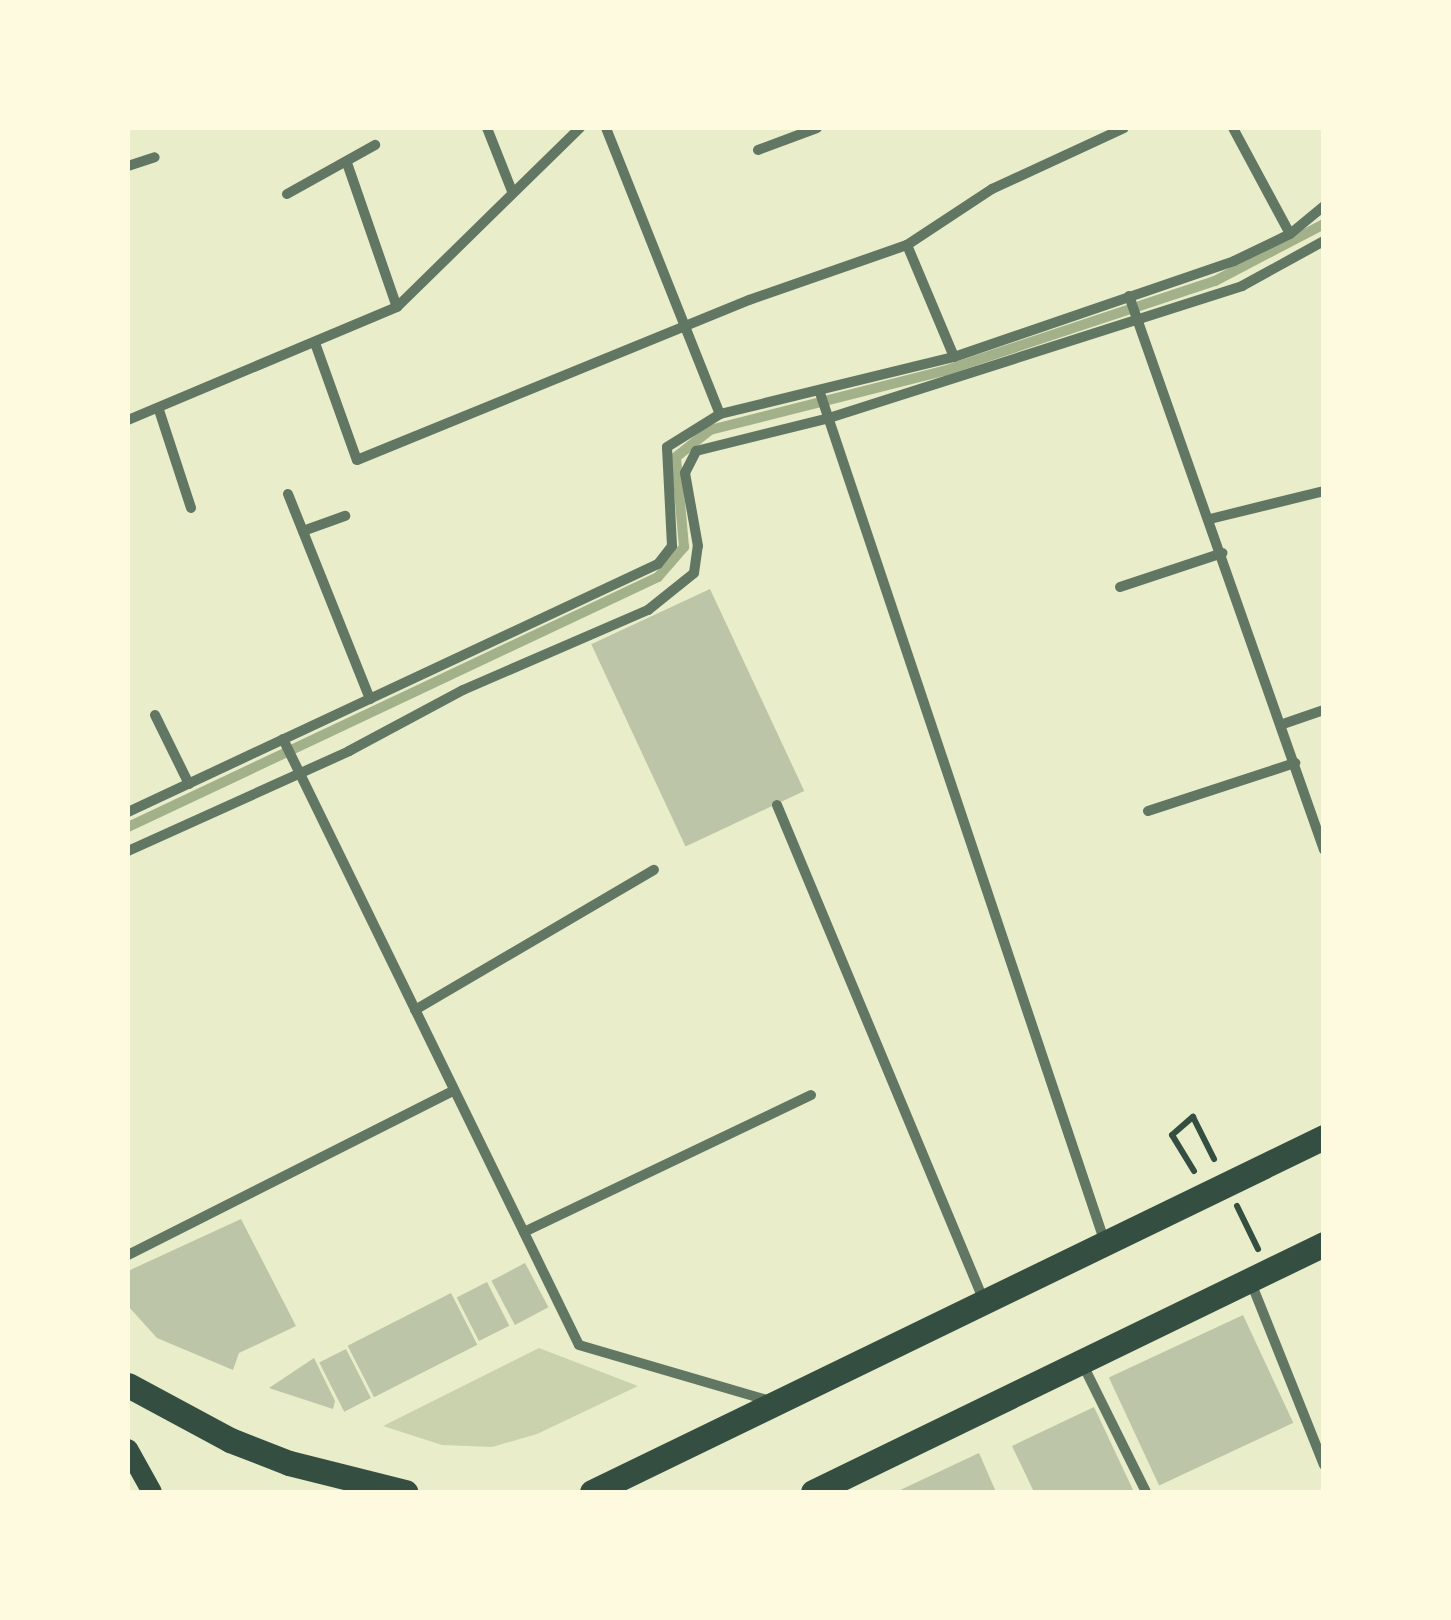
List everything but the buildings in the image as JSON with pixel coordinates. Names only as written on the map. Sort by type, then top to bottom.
[{"type":"main road","points":[[592,1492],[1324,1138]]},
{"type":"main road","points":[[813,1492],[1324,1244]]},
{"type":"main road","points":[[128,1385],[274,1458],[406,1492]]},
{"type":"main road","points":[[128,1450],[152,1492]]},
{"type":"street","points":[[487,128],[512,192]]},
{"type":"street","points":[[128,420],[397,307],[580,128]]},
{"type":"street","points":[[606,128],[720,414]]},
{"type":"street","points":[[758,150],[816,128]]},
{"type":"street","points":[[315,343],[357,460],[907,245],[992,189],[1096,133],[1124,128]]},
{"type":"street","points":[[1233,128],[1290,234]]},
{"type":"street","points":[[288,194],[375,144]]},
{"type":"street","points":[[128,166],[155,156]]},
{"type":"street","points":[[346,163],[397,307]]},
{"type":"street","points":[[128,812],[658,564],[672,546],[667,447],[720,414],[820,395],[954,357],[1130,298],[1234,261],[1290,234],[1324,206]]},
{"type":"street","points":[[128,851],[463,690],[648,610],[694,573],[698,546],[685,472],[696,451],[829,418],[1242,286],[1324,241]]},
{"type":"street","points":[[907,245],[954,357]]},
{"type":"street","points":[[1130,298],[1283,724],[1324,850]]},
{"type":"street","points":[[820,395],[1105,1244]]},
{"type":"street","points":[[159,410],[191,508]]},
{"type":"street","points":[[1210,519],[1324,491]]},
{"type":"street","points":[[288,494],[370,698]]},
{"type":"street","points":[[303,531],[345,516]]},
{"type":"street","points":[[1120,587],[1222,553]]},
{"type":"street","points":[[1283,724],[1324,710]]},
{"type":"street","points":[[155,714],[189,784]]},
{"type":"street","points":[[284,741],[580,1346],[778,1403]]},
{"type":"street","points":[[1148,810],[1295,763]]},
{"type":"street","points":[[776,804],[984,1302]]},
{"type":"street","points":[[415,1010],[654,870]]},
{"type":"street","points":[[128,1255],[454,1090]]},
{"type":"street","points":[[524,1232],[810,1095]]},
{"type":"street","points":[[1250,1280],[1324,1465]]},
{"type":"street","points":[[1081,1362],[1146,1492]]},
{"type":"path","points":[[1193,1117],[1172,1135],[1208,1194]]},
{"type":"green space","points":[[539,1348],[638,1386],[537,1434],[492,1447],[442,1445],[383,1426]]},
{"type":"waterway","points":[[128,827],[658,577],[684,547],[676,457],[710,430],[944,371],[1215,281],[1324,224]]}]
